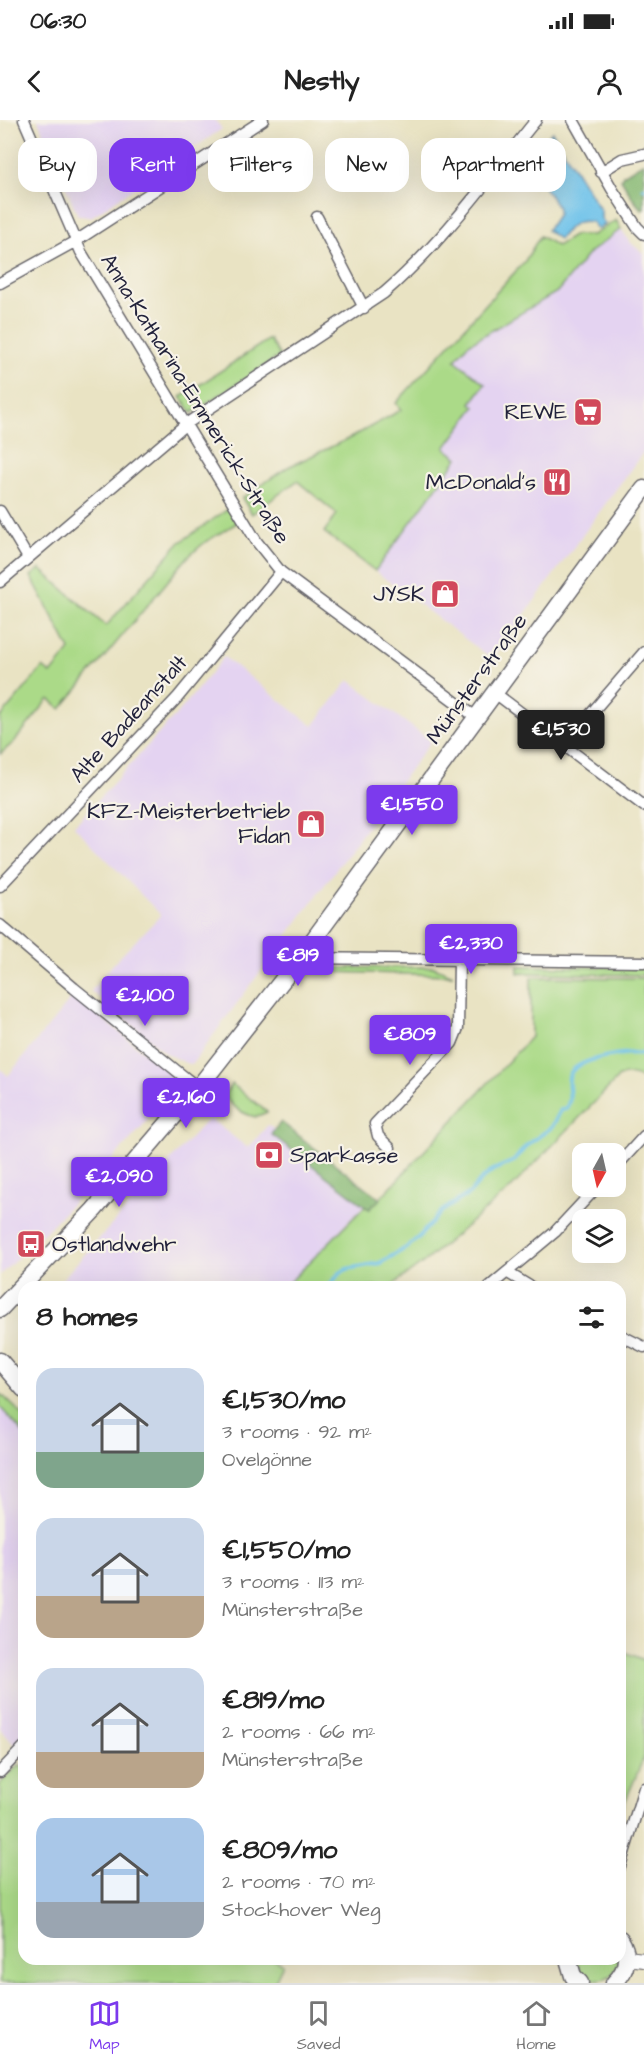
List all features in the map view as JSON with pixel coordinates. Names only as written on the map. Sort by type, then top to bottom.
[{"type":"main road","name":"Münsterstraße","points":[[27,1281],[94,1210],[198,1088],[300,958],[644,489]]},
{"type":"main road","name":"Münsterstraße","points":[[0,1309],[18,1290]]},
{"type":"main road","points":[[0,1361],[18,1382]]},
{"type":"main road","points":[[614,1983],[636,1959]]},
{"type":"main road","points":[[570,1965],[573,1976],[580,1983]]},
{"type":"street","name":"Anna-Katharina-Emmerick-Straße","points":[[24,120],[76,241],[258,542],[281,572],[477,718]]},
{"type":"street","points":[[0,284],[76,241],[263,120]]},
{"type":"street","points":[[0,582],[186,424],[364,308],[410,271],[536,120]]},
{"type":"street","points":[[573,120],[601,172],[644,234]]},
{"type":"street","points":[[601,172],[622,159],[644,154]]},
{"type":"street","points":[[317,217],[364,308]]},
{"type":"street","points":[[0,511],[28,558]]},
{"type":"street","name":"Alte Badeanstalt","points":[[0,886],[178,697],[281,572]]},
{"type":"street","points":[[564,745],[644,652]]},
{"type":"street","points":[[495,693],[644,806]]},
{"type":"street","points":[[0,925],[198,1088]]},
{"type":"street","points":[[300,958],[644,962]]},
{"type":"street","points":[[390,1148],[378,1136],[375,1125],[452,1043],[458,1028],[459,960]]},
{"type":"street","points":[[626,1156],[644,1136]]},
{"type":"street","points":[[497,1281],[555,1232],[588,1197]]},
{"type":"street","points":[[508,1273],[521,1281]]},
{"type":"street","points":[[626,1338],[644,1347]]},
{"type":"street","points":[[0,1772],[18,1753]]},
{"type":"street","points":[[626,1846],[644,1788]]},
{"type":"shaded area","points":[[38,120],[215,120],[222,129],[196,146],[196,138],[109,138],[109,192],[128,192],[91,217],[78,216],[68,192],[97,192],[97,138],[46,138]]},
{"type":"shaded area","points":[[621,229],[631,243],[644,254],[644,451],[492,659],[375,571],[407,527],[445,448],[475,407],[471,403],[485,384],[455,361],[467,345],[557,292],[590,252]]},
{"type":"shaded area","points":[[224,657],[313,726],[349,680],[431,741],[192,1064],[166,1053],[91,991],[115,962],[161,915],[74,826],[183,707]]},
{"type":"shaded area","points":[[74,995],[177,1079],[177,1084],[103,1170],[49,1228],[0,1275],[0,1068],[8,1076]]},
{"type":"shaded area","points":[[209,1118],[248,1148],[268,1125],[369,1200],[291,1281],[60,1281]]},
{"type":"shaded area","points":[[0,1397],[18,1416],[18,1743],[15,1746],[0,1728]]},
{"type":"green space","points":[[644,162],[644,209],[642,210],[621,179],[623,175]]},
{"type":"green space","points":[[616,220],[621,229],[590,252],[557,292],[467,345],[455,360],[485,384],[471,403],[475,407],[445,448],[458,458],[375,571],[324,532],[337,514],[297,481],[252,514],[242,498],[288,467],[352,437],[401,410],[396,403],[525,261],[540,236],[557,246],[575,235],[593,235]]},
{"type":"green space","points":[[269,339],[280,356],[192,413],[181,397]]},
{"type":"green space","points":[[228,509],[237,523],[205,542],[187,558],[61,709],[49,699],[14,742],[0,754],[0,718],[43,667],[51,674],[70,650],[31,576],[40,569],[106,626],[179,543]]},
{"type":"green space","points":[[518,966],[644,968],[644,975],[518,973]]},
{"type":"green space","points":[[434,967],[453,975],[322,972],[322,968]]},
{"type":"green space","points":[[531,977],[644,978],[644,1081],[632,1075],[619,1077],[510,1189],[398,1281],[291,1281],[365,1206],[370,1209],[531,1037]]},
{"type":"green space","points":[[232,1084],[267,1112],[256,1117],[242,1112],[230,1103],[224,1095]]},
{"type":"green space","points":[[281,1122],[380,1199],[369,1209],[271,1134]]},
{"type":"green space","points":[[0,1393],[18,1410],[18,1427],[0,1407]]},
{"type":"green space","points":[[626,1652],[644,1660],[644,1757],[626,1800]]},
{"type":"green space","points":[[18,1765],[18,1965],[283,1965],[274,1983],[0,1983],[0,1784]]},
{"type":"green space","points":[[578,1965],[618,1965],[613,1973],[600,1979],[590,1978],[580,1970]]},
{"type":"water","points":[[552,132],[556,138],[547,138]]},
{"type":"water","points":[[566,155],[601,211],[601,218],[605,224],[597,229],[592,222],[577,223],[559,239],[547,230],[558,214],[558,208],[547,192],[566,192]]},
{"type":"waterway","points":[[333,1281],[347,1269],[380,1263],[406,1248],[442,1211],[470,1193],[493,1170],[514,1161],[526,1146],[552,1127],[561,1110],[568,1105],[569,1078],[575,1068],[604,1057],[644,1054]]},
{"type":"place","name":"REWE","points":[[588,412]]},
{"type":"place","name":"McDonald's","points":[[557,482]]},
{"type":"place","name":"JYSK","points":[[445,594]]},
{"type":"place","name":"KFZ-Meisterbetrieb Fidan","points":[[311,824]]},
{"type":"place","name":"Sparkasse","points":[[269,1155]]},
{"type":"place","name":"Ostlandwehr","points":[[31,1244]]}]
